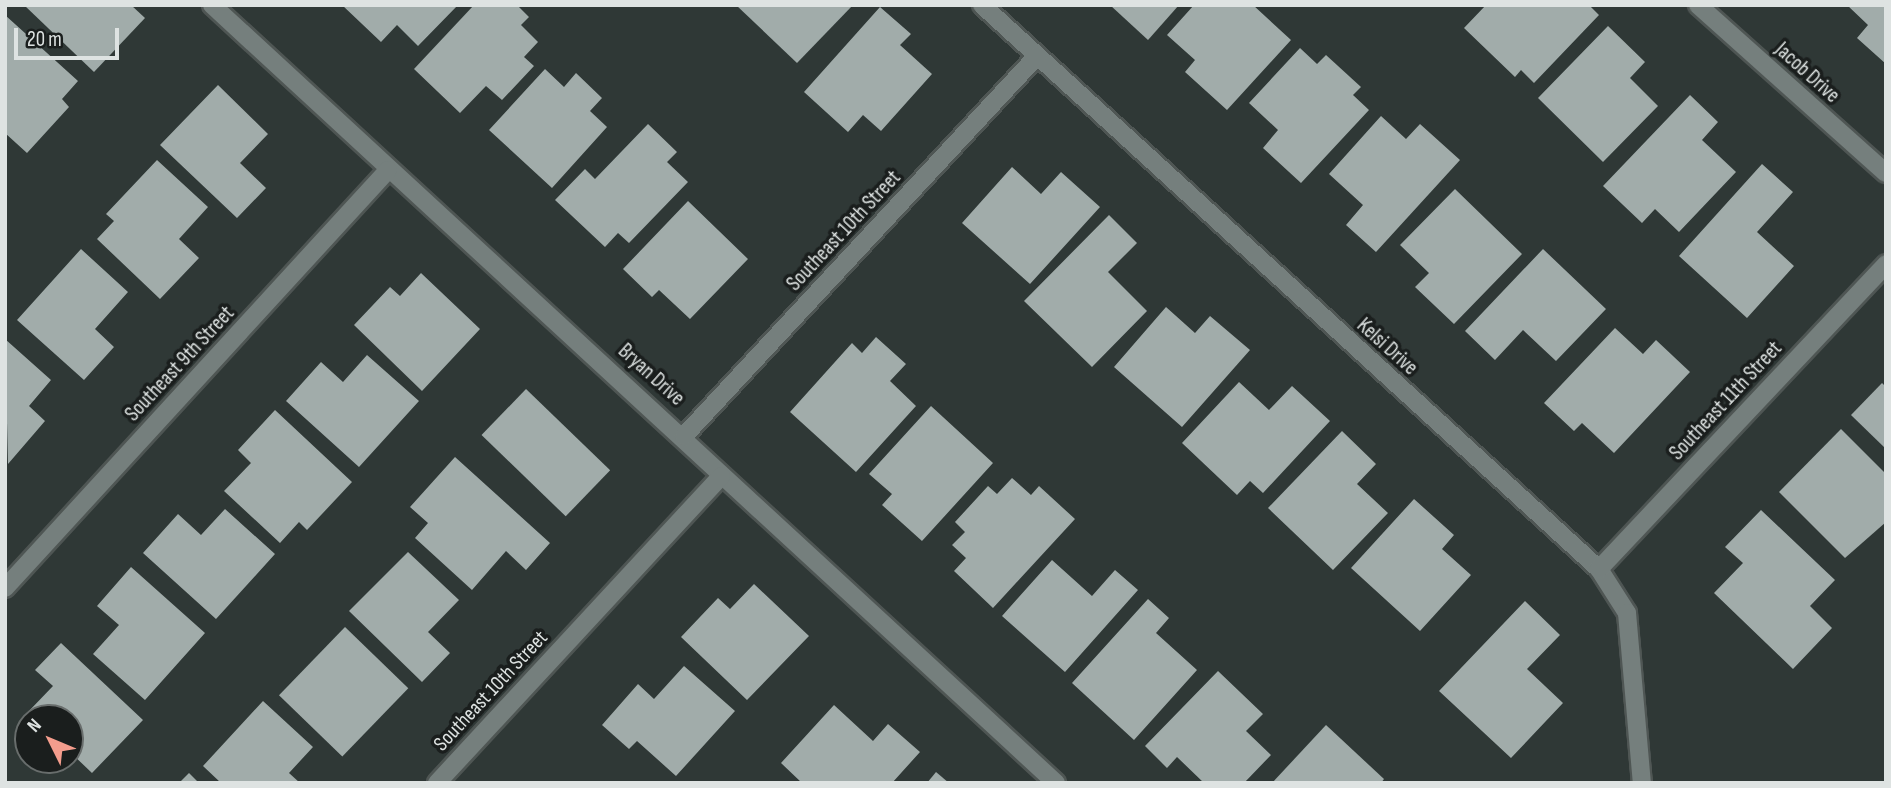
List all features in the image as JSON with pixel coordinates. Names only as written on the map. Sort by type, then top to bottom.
[{"type":"street","name":"Bryan Drive","points":[[212,5],[388,170],[684,436],[721,475],[1056,783]]},
{"type":"street","name":"Kelsi Drive","points":[[982,5],[1600,569],[1628,613],[1642,783]]},
{"type":"street","name":"Jacob Drive","points":[[1698,5],[1886,173]]},
{"type":"street","name":"Southeast 10th Street","points":[[684,436],[1037,56]]},
{"type":"street","name":"Southeast 9th Street","points":[[5,588],[388,170]]},
{"type":"street","name":"Southeast 11th Street","points":[[1600,569],[1886,264]]},
{"type":"street","name":"Southeast 10th Street","points":[[437,783],[721,475]]},
{"type":"building","points":[[24,5],[131,5],[145,18],[94,72]]},
{"type":"building","points":[[342,5],[458,5],[418,46],[397,25],[381,42]]},
{"type":"building","points":[[474,5],[517,5],[529,17],[521,25],[538,42],[524,57],[534,66],[502,100],[486,86],[460,113],[414,69]]},
{"type":"building","points":[[736,5],[853,5],[797,63]]},
{"type":"building","points":[[1110,5],[1179,5],[1148,40]]},
{"type":"building","points":[[1194,5],[1253,5],[1291,40],[1227,110],[1185,72],[1195,60],[1167,35]]},
{"type":"building","points":[[1486,5],[1589,5],[1599,15],[1534,83],[1521,70],[1515,77],[1464,28]]},
{"type":"building","points":[[1847,5],[1886,5],[1886,64],[1857,38],[1868,25]]},
{"type":"building","points":[[880,7],[911,34],[900,45],[932,74],[881,131],[863,115],[848,132],[804,92]]},
{"type":"building","points":[[5,15],[78,81],[62,99],[69,107],[27,153],[5,133]]},
{"type":"building","points":[[1608,26],[1645,62],[1630,78],[1658,106],[1603,162],[1538,98]]},
{"type":"building","points":[[1300,48],[1317,64],[1326,55],[1361,87],[1353,95],[1369,110],[1301,183],[1263,148],[1278,130],[1249,103]]},
{"type":"building","points":[[545,69],[564,87],[576,73],[602,98],[590,111],[607,127],[552,188],[489,130]]},
{"type":"building","points":[[218,85],[268,134],[240,163],[266,188],[237,218],[160,145]]},
{"type":"building","points":[[1690,95],[1718,122],[1702,140],[1736,172],[1679,232],[1655,209],[1642,223],[1603,186]]},
{"type":"building","points":[[1381,116],[1406,139],[1420,124],[1460,160],[1376,252],[1346,225],[1363,205],[1329,174]]},
{"type":"building","points":[[648,124],[677,152],[667,162],[688,182],[629,243],[618,233],[605,247],[555,200],[585,169],[595,179]]},
{"type":"building","points":[[157,160],[208,207],[179,239],[199,258],[160,299],[97,239],[114,221],[106,214]]},
{"type":"building","points":[[1762,164],[1793,192],[1757,232],[1794,266],[1747,318],[1679,256]]},
{"type":"building","points":[[1012,167],[1041,194],[1061,172],[1100,207],[1030,284],[962,223]]},
{"type":"building","points":[[1455,189],[1522,254],[1454,324],[1415,287],[1429,273],[1400,245]]},
{"type":"building","points":[[688,201],[748,259],[690,319],[659,290],[652,297],[623,269]]},
{"type":"building","points":[[1109,215],[1137,243],[1108,272],[1147,311],[1092,367],[1024,301]]},
{"type":"building","points":[[81,249],[128,292],[95,329],[114,347],[84,380],[17,320]]},
{"type":"building","points":[[1543,249],[1606,309],[1556,361],[1523,330],[1495,360],[1465,331]]},
{"type":"building","points":[[421,273],[480,329],[422,391],[354,325],[390,287],[400,296]]},
{"type":"building","points":[[1166,307],[1195,333],[1210,316],[1250,350],[1182,427],[1114,367]]},
{"type":"building","points":[[1615,328],[1643,354],[1656,340],[1690,372],[1614,453],[1582,423],[1574,431],[1544,403]]},
{"type":"building","points":[[876,337],[906,364],[890,381],[916,406],[856,472],[790,412],[852,343],[862,353]]},
{"type":"building","points":[[5,339],[51,380],[29,406],[45,421],[8,464]]},
{"type":"building","points":[[367,355],[419,401],[359,467],[286,401],[321,362],[343,382]]},
{"type":"building","points":[[1239,382],[1269,410],[1292,386],[1330,421],[1263,493],[1250,481],[1237,495],[1182,443]]},
{"type":"building","points":[[1882,383],[1886,387],[1886,449],[1851,415]]},
{"type":"building","points":[[526,389],[610,470],[566,516],[482,435]]},
{"type":"building","points":[[931,406],[993,463],[922,541],[882,505],[892,494],[869,474]]},
{"type":"building","points":[[275,410],[352,482],[307,530],[299,522],[280,543],[224,491],[251,463],[238,450]]},
{"type":"building","points":[[1841,429],[1886,474],[1886,522],[1845,558],[1779,492]]},
{"type":"building","points":[[1342,431],[1376,464],[1357,484],[1388,513],[1333,570],[1268,508]]},
{"type":"building","points":[[455,457],[550,543],[526,570],[506,551],[472,590],[415,538],[428,523],[410,507]]},
{"type":"building","points":[[1012,478],[1031,495],[1039,486],[1075,519],[993,608],[954,571],[966,558],[952,545],[965,532],[955,522],[988,486],[997,494]]},
{"type":"building","points":[[1414,499],[1454,535],[1442,549],[1471,575],[1420,631],[1351,568]]},
{"type":"building","points":[[225,509],[275,554],[216,619],[143,553],[178,514],[201,535]]},
{"type":"building","points":[[1761,510],[1835,580],[1810,606],[1832,628],[1793,669],[1714,593],[1743,563],[1725,547]]},
{"type":"building","points":[[408,552],[459,600],[428,632],[450,653],[422,682],[349,611]]},
{"type":"building","points":[[1052,560],[1092,596],[1115,570],[1138,590],[1065,672],[1002,616]]},
{"type":"building","points":[[131,567],[205,633],[145,700],[93,654],[119,625],[97,606]]},
{"type":"building","points":[[754,584],[809,636],[747,700],[681,637],[718,598],[730,609]]},
{"type":"building","points":[[1148,599],[1169,618],[1156,633],[1197,670],[1134,740],[1072,683]]},
{"type":"building","points":[[1525,601],[1560,635],[1527,669],[1563,703],[1511,758],[1439,691]]},
{"type":"building","points":[[345,627],[408,688],[342,756],[279,695]]},
{"type":"building","points":[[61,643],[143,720],[92,773],[84,765],[84,704],[36,704],[53,686],[35,670]]},
{"type":"building","points":[[684,666],[735,711],[676,776],[637,741],[629,749],[602,725],[638,684],[654,699]]},
{"type":"building","points":[[1218,671],[1263,714],[1246,731],[1271,755],[1244,783],[1204,783],[1177,757],[1167,768],[1145,746]]},
{"type":"building","points":[[263,701],[313,747],[289,773],[300,783],[221,783],[203,766]]},
{"type":"building","points":[[834,705],[873,741],[888,724],[920,752],[892,783],[802,783],[781,763]]},
{"type":"building","points":[[1326,725],[1384,779],[1381,783],[1272,783]]},
{"type":"building","points":[[936,772],[949,783],[927,783]]},
{"type":"building","points":[[189,773],[199,783],[179,783]]}]
